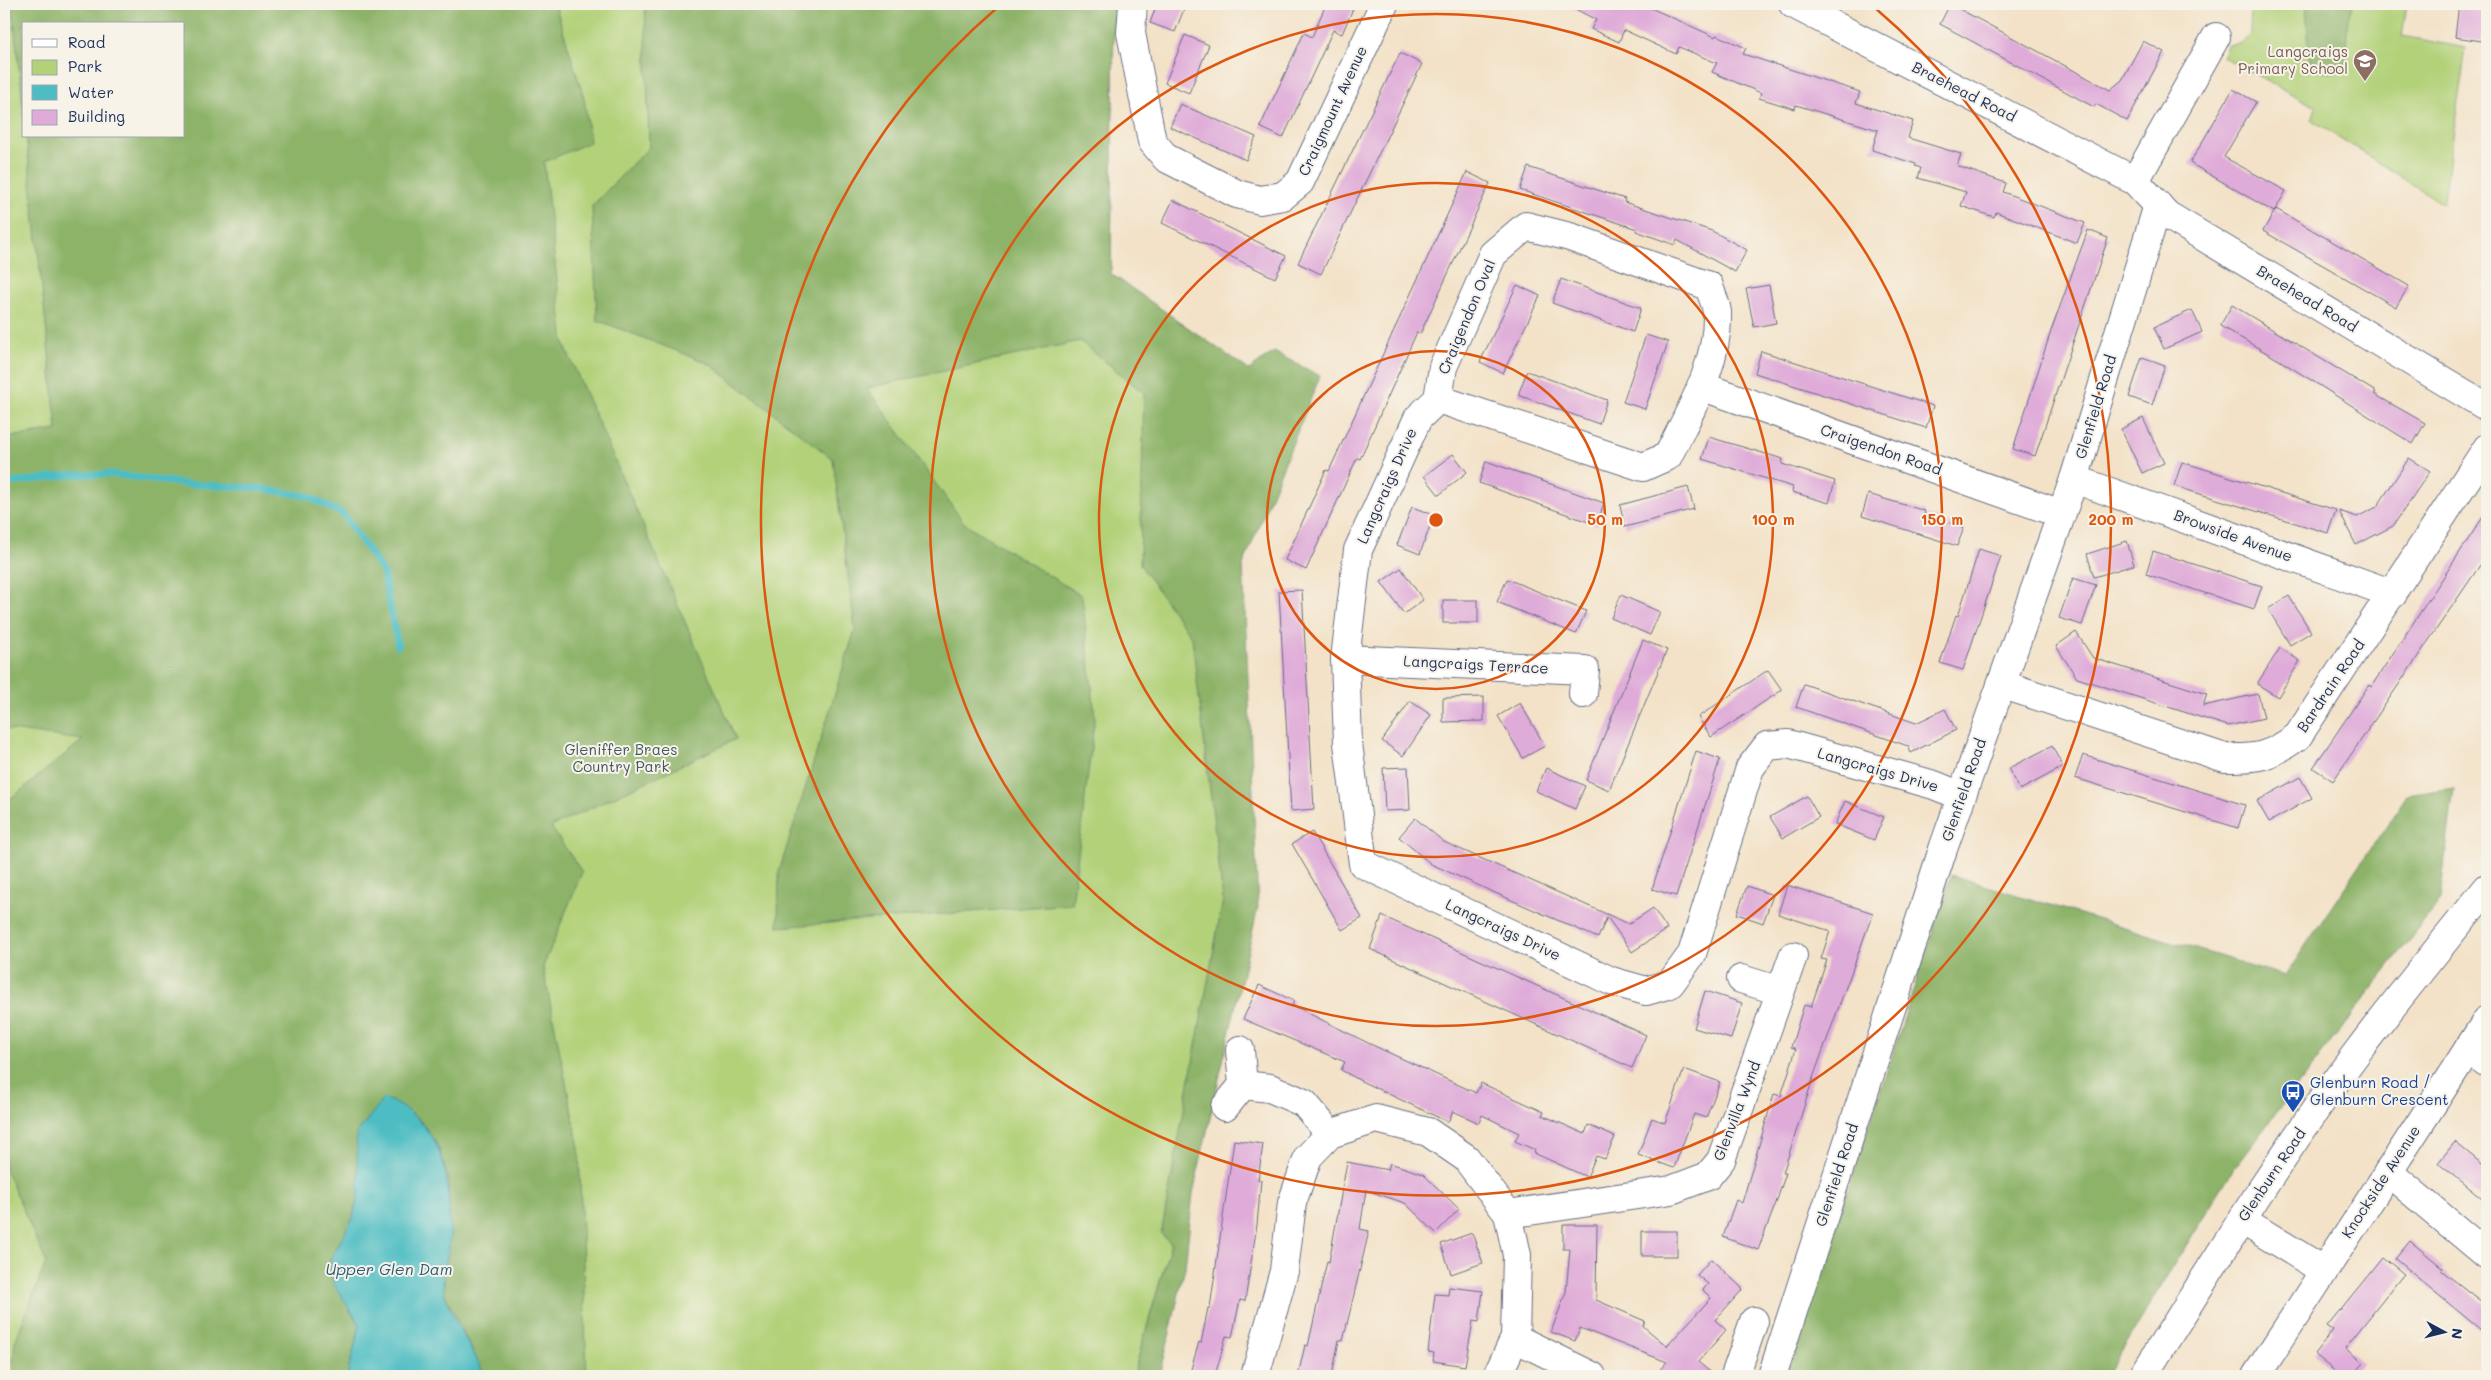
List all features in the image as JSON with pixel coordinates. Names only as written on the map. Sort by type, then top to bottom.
[{"type":"street","name":"Craigmount Avenue","points":[[1133,4],[1131,33],[1152,140],[1166,158],[1237,194],[1260,200],[1283,196],[1300,182],[1384,4]]},
{"type":"street","name":"Braehead Road","points":[[1793,4],[2135,181],[2167,215],[2487,407]]},
{"type":"street","points":[[2135,181],[2216,37]]},
{"type":"street","name":"Glenfield Road","points":[[1772,1376],[1961,796],[2074,479],[2158,205]]},
{"type":"street","name":"Craigendon Oval","points":[[1526,226],[1570,237],[1708,286],[1717,310],[1716,329],[1714,348],[1702,386],[1668,456],[1643,467],[1438,398],[1443,367],[1493,254],[1526,226]]},
{"type":"street","name":"Craigendon Road","points":[[1702,386],[2061,514]]},
{"type":"street","name":"Langcraigs Drive","points":[[1438,398],[1418,418],[1358,550],[1344,659],[1348,743],[1363,864],[1611,981],[1646,991],[1670,984],[1692,954],[1750,768],[1767,746],[1788,744],[1934,785],[1961,796]]},
{"type":"street","name":"Bardrain Road","points":[[2001,684],[2225,758],[2248,759],[2276,752],[2298,736],[2393,594],[2487,448]]},
{"type":"street","name":"Browside Avenue","points":[[2074,479],[2393,594]]},
{"type":"street","name":"Langcraigs Terrace","points":[[1344,659],[1584,670],[1584,694]]},
{"type":"street","name":"Glenburn Road","points":[[2143,1376],[2242,1220],[2358,1051],[2487,888]]},
{"type":"street","name":"Glenvilla Wynd","points":[[1508,1214],[1671,1190],[1708,1176],[1722,1160],[1793,956]]},
{"type":"street","points":[[1741,979],[1780,992]]},
{"type":"street","name":"Knockside Avenue","points":[[2265,1372],[2323,1270],[2388,1172],[2478,1056],[2487,1020]]},
{"type":"street","points":[[1225,1107],[1243,1085],[1240,1050]]},
{"type":"street","points":[[1243,1085],[1270,1088],[1304,1103],[1330,1134]]},
{"type":"street","points":[[1255,1376],[1284,1271],[1292,1202],[1308,1157],[1330,1134],[1376,1119],[1428,1132],[1466,1158],[1508,1214],[1516,1255],[1515,1338],[1497,1376]]},
{"type":"street","points":[[2388,1172],[2487,1255]]},
{"type":"street","points":[[2242,1220],[2323,1270]]},
{"type":"street","points":[[1735,1376],[1754,1321]]},
{"type":"street","points":[[1515,1338],[1592,1376]]},
{"type":"green space","name":"Gleniffer Braes Country Park","points":[[4,4],[1114,4],[1111,274],[1199,336],[1228,542],[1244,859],[1171,1243],[1133,1376],[4,1376]]},
{"type":"green space","points":[[12,4],[555,4],[584,98],[590,142],[544,162],[564,344],[736,739],[551,827],[582,872],[543,967],[579,1148],[587,1376],[485,1376],[444,1293],[445,1260],[450,1238],[448,1178],[438,1146],[419,1119],[384,1099],[376,1110],[359,1170],[359,1193],[352,1220],[330,1260],[350,1311],[360,1325],[347,1376],[12,1376],[15,1342],[46,1262],[4,1166],[4,800],[13,797],[83,740],[4,729],[4,438],[57,430],[26,138],[185,138],[185,22],[22,22],[22,96]]},
{"type":"green space","points":[[645,4],[1114,4],[1111,274],[1249,370],[1274,352],[1320,376],[1243,565],[1258,907],[1193,1193],[1185,1267],[1160,1376],[1133,1376],[1171,1243],[1161,1234],[1223,900],[1192,638],[1140,565],[1144,393],[1080,341],[867,388],[964,523],[1082,596],[1095,716],[1072,904],[778,927],[779,872],[855,630],[833,459],[708,363],[597,320],[592,206],[649,147]]},
{"type":"green space","name":"Langcraigs Primary School","points":[[2251,4],[2407,4],[2402,36],[2466,48],[2443,204],[2312,120],[2316,107],[2223,57],[2227,45],[2239,44],[2250,35]]},
{"type":"green space","points":[[2306,4],[2353,4],[2348,18],[2345,64],[2337,72],[2314,70],[2310,66]]},
{"type":"green space","points":[[2454,788],[2440,900],[2232,1171],[2106,1376],[1787,1376],[1951,875],[2285,976],[2407,795]]},
{"type":"water","name":"Upper Glen Dam","points":[[384,1098],[415,1117],[426,1129],[441,1156],[448,1189],[450,1230],[445,1266],[445,1294],[458,1326],[485,1376],[347,1376],[360,1325],[333,1283],[330,1260],[352,1220],[359,1193],[356,1134]]},
{"type":"building","points":[[1157,4],[1186,4],[1175,32],[1150,23]]},
{"type":"building","points":[[1326,4],[1355,4],[1342,34],[1333,30],[1283,138],[1260,127],[1304,33],[1312,37]]},
{"type":"building","points":[[1566,4],[1642,4],[1715,37],[1716,35],[1746,48],[1743,54],[1860,92],[1856,103],[1913,121],[1908,138],[1961,154],[1957,166],[2006,183],[2003,192],[2085,223],[2077,243],[1996,212],[1994,217],[1961,206],[1966,192],[1918,178],[1921,168],[1915,166],[1916,164],[1872,150],[1878,130],[1796,105],[1795,109],[1759,98],[1761,93],[1712,72],[1717,63],[1679,47],[1676,54],[1624,30],[1619,42],[1591,29],[1596,20]]},
{"type":"building","points":[[1950,4],[2110,90],[2122,80],[2143,41],[2164,52],[2127,121],[2096,104],[2094,107],[1940,24]]},
{"type":"building","points":[[2459,4],[2486,4],[2482,41],[2455,37]]},
{"type":"building","points":[[1185,35],[1209,45],[1189,93],[1165,83]]},
{"type":"building","points":[[1400,53],[1422,64],[1321,274],[1298,263]]},
{"type":"building","points":[[2233,89],[2256,102],[2224,157],[2286,191],[2274,212],[2190,163]]},
{"type":"building","points":[[1180,104],[1256,137],[1246,160],[1170,127]]},
{"type":"building","points":[[1528,167],[1625,199],[1624,202],[1712,231],[1747,250],[1735,272],[1677,240],[1675,245],[1636,231],[1637,229],[1520,190]]},
{"type":"building","points":[[1467,172],[1490,183],[1420,334],[1417,332],[1360,459],[1357,458],[1306,570],[1285,560],[1326,470],[1329,471]]},
{"type":"building","points":[[1173,200],[1286,256],[1275,278],[1162,223]]},
{"type":"building","points":[[2276,209],[2409,286],[2396,307],[2263,231]]},
{"type":"building","points":[[2088,230],[2108,238],[2035,456],[2013,449],[2052,328]]},
{"type":"building","points":[[1561,279],[1641,308],[1633,332],[1552,303]]},
{"type":"building","points":[[1517,285],[1540,296],[1503,373],[1480,362]]},
{"type":"building","points":[[1769,285],[1776,323],[1754,327],[1746,289]]},
{"type":"building","points":[[2232,305],[2376,392],[2374,394],[2425,423],[2413,444],[2279,360],[2220,326]]},
{"type":"building","points":[[2192,310],[2202,332],[2164,349],[2154,327]]},
{"type":"building","points":[[1646,335],[1668,342],[1645,409],[1623,402]]},
{"type":"building","points":[[1761,351],[1933,406],[1926,428],[1755,373]]},
{"type":"building","points":[[2142,357],[2165,365],[2152,405],[2129,397]]},
{"type":"building","points":[[1527,371],[1607,400],[1599,424],[1518,395]]},
{"type":"building","points":[[2143,418],[2164,463],[2142,473],[2121,429]]},
{"type":"building","points":[[1709,437],[1783,459],[1782,464],[1835,481],[1829,503],[1792,492],[1793,487],[1702,459]]},
{"type":"building","points":[[1453,454],[1467,472],[1439,495],[1424,476]]},
{"type":"building","points":[[2409,458],[2430,471],[2393,526],[2356,545],[2339,511],[2357,517],[2377,507]]},
{"type":"building","points":[[1486,461],[1604,503],[1597,525],[1479,483]]},
{"type":"building","points":[[2182,462],[2336,510],[2328,533],[2174,486]]},
{"type":"building","points":[[1688,487],[1694,509],[1625,527],[1620,505]]},
{"type":"building","points":[[1868,494],[1925,511],[1924,514],[1964,528],[1957,546],[1862,516]]},
{"type":"building","points":[[1412,507],[1434,515],[1420,554],[1397,545]]},
{"type":"building","points":[[2487,511],[2487,555],[2333,781],[2313,768],[2369,685],[2371,687]]},
{"type":"building","points":[[2127,541],[2134,565],[2094,577],[2087,554]]},
{"type":"building","points":[[1979,549],[2001,556],[1963,670],[1940,663],[1956,615],[1958,616]]},
{"type":"building","points":[[2153,551],[2262,586],[2254,609],[2146,574]]},
{"type":"building","points":[[1401,568],[1423,600],[1404,614],[1381,582]]},
{"type":"building","points":[[2073,578],[2096,585],[2082,625],[2059,618]]},
{"type":"building","points":[[1507,579],[1586,611],[1576,634],[1497,602]]},
{"type":"building","points":[[1302,590],[1314,809],[1291,811],[1279,591]]},
{"type":"building","points":[[1621,595],[1660,612],[1650,635],[1611,618]]},
{"type":"building","points":[[2289,596],[2311,632],[2290,645],[2268,609]]},
{"type":"building","points":[[1443,600],[1478,600],[1478,623],[1443,623]]},
{"type":"building","points":[[2076,632],[2093,658],[2207,694],[2203,706],[2258,694],[2264,718],[2228,726],[2077,678],[2056,646]]},
{"type":"building","points":[[1643,640],[1667,650],[1609,790],[1586,780]]},
{"type":"building","points":[[2280,648],[2300,661],[2278,697],[2257,684]]},
{"type":"building","points":[[1768,670],[1782,690],[1711,737],[1698,717]]},
{"type":"building","points":[[1804,684],[1916,723],[1945,709],[1956,730],[1911,753],[1908,746],[1796,707]]},
{"type":"building","points":[[1484,697],[1484,721],[1443,722],[1443,698]]},
{"type":"building","points":[[1410,701],[1431,715],[1403,756],[1382,741]]},
{"type":"building","points":[[1520,703],[1545,746],[1523,758],[1498,716]]},
{"type":"building","points":[[2052,746],[2063,767],[2020,790],[2009,768]]},
{"type":"building","points":[[1696,751],[1720,759],[1676,896],[1652,889]]},
{"type":"building","points":[[2083,755],[2245,805],[2238,828],[2075,778]]},
{"type":"building","points":[[1408,767],[1410,810],[1385,811],[1383,768]]},
{"type":"building","points":[[1546,768],[1585,786],[1575,809],[1536,791]]},
{"type":"building","points":[[2300,777],[2312,798],[2269,822],[2257,801]]},
{"type":"building","points":[[1807,796],[1819,817],[1783,838],[1770,817]]},
{"type":"building","points":[[1845,801],[1884,817],[1874,840],[1835,824]]},
{"type":"building","points":[[1415,818],[1444,842],[1629,924],[1653,908],[1667,929],[1632,952],[1607,917],[1598,938],[1493,892],[1431,864],[1399,837]]},
{"type":"building","points":[[1312,832],[1362,918],[1342,930],[1292,844]]},
{"type":"building","points":[[1787,885],[1873,913],[1814,1075],[1783,1173],[1786,1173],[1758,1250],[1723,1237],[1736,1200],[1742,1203],[1774,1094],[1781,1096],[1796,1049],[1791,1047],[1804,1005],[1811,1007],[1827,960],[1821,959],[1830,931],[1778,914]]},
{"type":"building","points":[[1747,886],[1773,895],[1763,923],[1737,914]]},
{"type":"building","points":[[1382,916],[1646,1035],[1632,1068],[1370,949]]},
{"type":"building","points":[[1259,985],[1294,1001],[1292,1005],[1368,1043],[1476,1093],[1481,1083],[1544,1112],[1542,1115],[1585,1134],[1588,1125],[1615,1137],[1605,1159],[1596,1156],[1587,1177],[1534,1153],[1535,1150],[1515,1141],[1519,1133],[1482,1115],[1479,1123],[1453,1111],[1448,1122],[1363,1082],[1341,1070],[1345,1062],[1243,1019]]},
{"type":"building","points":[[1705,991],[1742,1003],[1731,1039],[1694,1028]]},
{"type":"building","points":[[1684,1069],[1720,1082],[1706,1118],[1694,1114],[1674,1168],[1638,1155],[1652,1118],[1665,1123]]},
{"type":"building","points":[[1234,1140],[1263,1144],[1258,1180],[1261,1180],[1257,1225],[1245,1301],[1240,1300],[1232,1337],[1226,1336],[1215,1376],[1189,1376],[1199,1342],[1201,1343],[1208,1308],[1210,1308]]},
{"type":"building","points":[[2455,1142],[2487,1168],[2487,1203],[2438,1163]]},
{"type":"building","points":[[1347,1162],[1388,1170],[1390,1163],[1423,1174],[1459,1209],[1436,1233],[1405,1203],[1366,1190],[1360,1229],[1369,1231],[1343,1341],[1339,1340],[1332,1376],[1298,1376],[1305,1345],[1308,1346],[1327,1261],[1329,1262]]},
{"type":"building","points":[[1563,1225],[1597,1225],[1596,1300],[1645,1321],[1643,1326],[1667,1346],[1711,1298],[1703,1290],[1708,1284],[1697,1275],[1711,1259],[1743,1289],[1715,1320],[1726,1330],[1698,1362],[1715,1376],[1654,1376],[1667,1362],[1580,1328],[1575,1341],[1551,1332],[1566,1292],[1570,1249],[1563,1249]]},
{"type":"building","points":[[1642,1231],[1677,1231],[1677,1256],[1642,1256]]},
{"type":"building","points":[[1472,1233],[1483,1263],[1451,1274],[1441,1244]]},
{"type":"building","points":[[2410,1241],[2443,1268],[2441,1270],[2487,1306],[2487,1335],[2395,1259]]},
{"type":"building","points":[[2383,1257],[2404,1274],[2345,1348],[2363,1363],[2352,1376],[2342,1376],[2314,1354],[2333,1330],[2327,1326]]},
{"type":"building","points":[[1449,1287],[1483,1291],[1479,1322],[1473,1321],[1465,1366],[1433,1361],[1434,1353],[1428,1352],[1435,1294],[1448,1295]]},
{"type":"waterway","points":[[4,484],[69,475],[110,474],[186,484],[257,488],[307,496],[343,514],[383,572],[398,646]]},
{"type":"place","name":"Langcraigs Primary School","points":[[2365,82]]},
{"type":"place","name":"Glenburn Road / Glenburn Crescent","points":[[2293,1113]]}]
